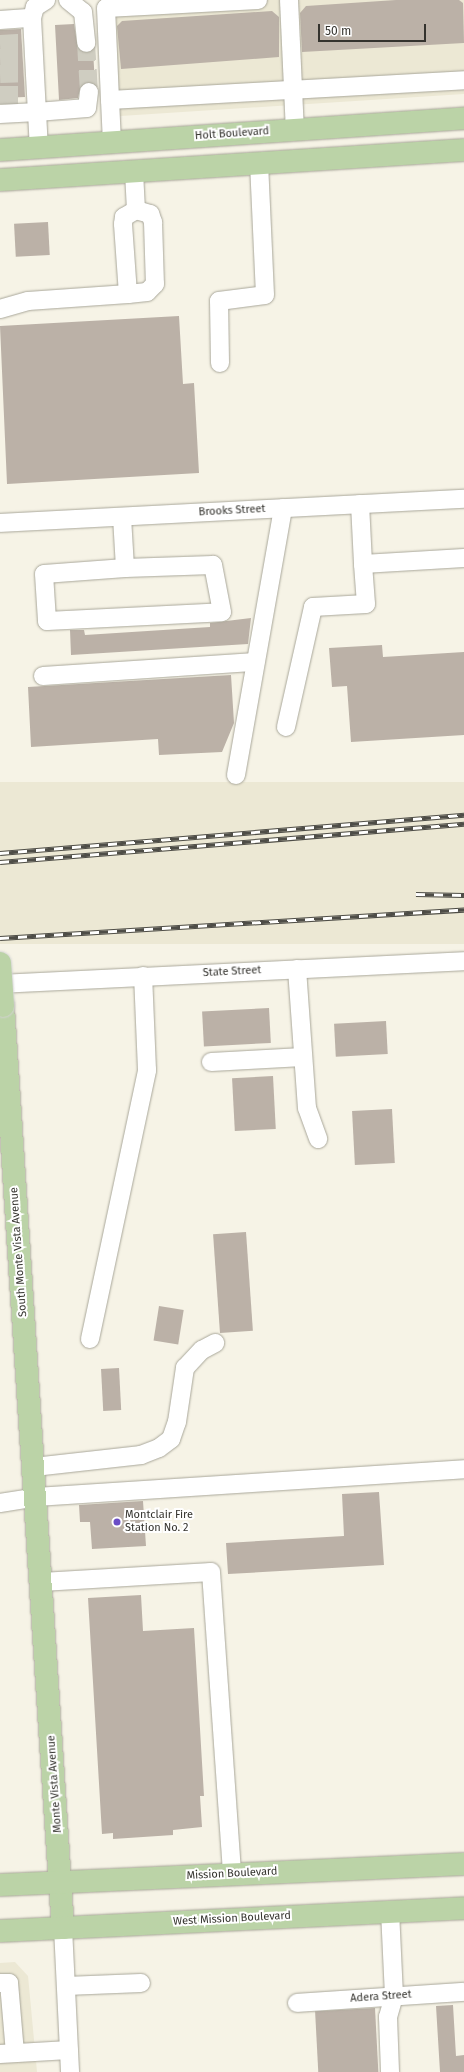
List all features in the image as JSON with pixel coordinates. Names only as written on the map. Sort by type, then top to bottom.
[{"type":"main road","name":"Holt Boulevard","points":[[0,150],[464,118]]},
{"type":"main road","points":[[318,159],[361,145],[447,136],[464,124]]},
{"type":"main road","points":[[0,180],[464,150]]},
{"type":"main road","name":"South Monte Vista Avenue","points":[[0,963],[36,1497]]},
{"type":"main road","name":"Monte Vista Avenue","points":[[36,1497],[63,1928]]},
{"type":"main road","name":"Mission Boulevard","points":[[0,1885],[464,1864]]},
{"type":"main road","name":"West Mission Boulevard","points":[[0,1931],[464,1908]]},
{"type":"street","points":[[39,148],[37,112],[30,94],[28,46],[35,7],[46,0]]},
{"type":"street","points":[[68,0],[83,12],[86,44]]},
{"type":"street","points":[[112,143],[106,8],[258,0]]},
{"type":"street","points":[[289,0],[295,130]]},
{"type":"street","points":[[0,20],[28,46]]},
{"type":"street","points":[[110,100],[464,80]]},
{"type":"street","points":[[0,114],[87,108],[89,92]]},
{"type":"street","points":[[220,363],[219,301],[266,296],[259,164]]},
{"type":"street","points":[[134,172],[136,210]]},
{"type":"street","points":[[0,309],[28,301],[128,294],[147,292],[155,284],[153,222],[150,214],[136,210],[124,217],[123,224],[128,294]]},
{"type":"street","name":"Brooks Street","points":[[0,523],[464,499]]},
{"type":"street","points":[[286,727],[313,607],[366,604],[360,504]]},
{"type":"street","points":[[236,775],[283,508]]},
{"type":"street","points":[[122,517],[125,568]]},
{"type":"street","points":[[363,564],[464,558]]},
{"type":"street","points":[[213,565],[222,612],[47,621],[44,574],[125,568],[213,565]]},
{"type":"street","points":[[43,676],[256,662]]},
{"type":"street","name":"State Street","points":[[0,984],[464,961]]},
{"type":"street","points":[[297,969],[307,1108],[318,1139]]},
{"type":"street","points":[[90,1338],[147,1070],[143,976]]},
{"type":"street","points":[[211,1062],[303,1057]]},
{"type":"street","points":[[34,1467],[141,1455],[159,1448],[171,1439],[177,1422],[185,1368],[202,1350],[215,1343]]},
{"type":"street","points":[[0,1503],[36,1497],[464,1469]]},
{"type":"street","points":[[42,1582],[211,1572],[232,1874]]},
{"type":"street","points":[[390,1911],[394,1996],[388,2017],[390,2072]]},
{"type":"street","name":"Monte Vista Avenue","points":[[63,1928],[70,2072]]},
{"type":"street","points":[[66,1986],[141,1982]]},
{"type":"street","points":[[0,1983],[9,1983],[8,2053],[69,2050]]},
{"type":"street","name":"Adera Street","points":[[297,2003],[464,1992]]},
{"type":"shaded area","points":[[100,0],[464,0],[464,94],[105,117]]},
{"type":"shaded area","points":[[0,782],[464,782],[464,944],[0,944]]},
{"type":"shaded area","points":[[15,1962],[28,1976],[37,2072],[0,2072],[0,1963]]},
{"type":"building","points":[[396,0],[459,0],[463,3],[464,43],[302,52],[300,13],[306,6]]},
{"type":"building","points":[[272,11],[279,17],[279,57],[121,69],[117,26],[122,21]]},
{"type":"building","points":[[74,24],[78,49],[87,53],[93,50],[95,84],[81,85],[78,98],[59,100],[55,25]]},
{"type":"building","points":[[21,29],[25,97],[0,98],[0,30]]},
{"type":"building","points":[[48,222],[50,255],[16,257],[14,224]]},
{"type":"building","points":[[179,316],[183,384],[194,383],[199,473],[7,484],[0,326]]},
{"type":"building","points":[[251,618],[248,644],[71,655],[70,630],[84,630],[85,635],[210,627],[210,623]]},
{"type":"building","points":[[382,645],[383,657],[464,652],[464,735],[351,742],[347,686],[332,687],[329,648]]},
{"type":"building","points":[[231,675],[234,723],[222,752],[159,755],[158,739],[31,747],[28,687]]},
{"type":"building","points":[[269,1008],[271,1043],[204,1046],[202,1012]]},
{"type":"building","points":[[386,1021],[388,1054],[336,1057],[334,1024]]},
{"type":"building","points":[[273,1076],[276,1129],[235,1131],[232,1078]]},
{"type":"building","points":[[392,1109],[395,1163],[355,1165],[352,1111]]},
{"type":"building","points":[[246,1232],[253,1331],[220,1333],[213,1234]]},
{"type":"building","points":[[159,1306],[184,1310],[178,1344],[154,1341]]},
{"type":"building","points":[[119,1368],[121,1410],[103,1411],[101,1369]]},
{"type":"building","points":[[379,1492],[384,1565],[228,1574],[226,1543],[344,1536],[342,1494]]},
{"type":"building","name":"Montclair Fire Station No. 2","points":[[143,1501],[146,1546],[92,1549],[90,1522],[80,1522],[79,1505]]},
{"type":"building","points":[[141,1595],[143,1631],[194,1628],[204,1796],[200,1796],[202,1827],[173,1830],[173,1835],[113,1839],[113,1833],[102,1834],[88,1598]]},
{"type":"building","points":[[453,2005],[456,2056],[464,2055],[464,2072],[440,2072],[436,2006]]},
{"type":"building","points":[[375,2008],[378,2072],[318,2072],[315,2011]]},
{"type":"tunnel","points":[[0,44],[22,43]]},
{"type":"tunnel","points":[[86,43],[89,92]]},
{"type":"tunnel","points":[[0,58],[23,57]]},
{"type":"tunnel","points":[[0,74],[23,73]]},
{"type":"tunnel","points":[[0,95],[25,95]]},
{"type":"railway","points":[[0,853],[464,815]]},
{"type":"railway","points":[[0,862],[464,824]]},
{"type":"railway","points":[[416,894],[464,895]]},
{"type":"railway","points":[[0,938],[464,910]]},
{"type":"place","name":"Montclair Fire Station No. 2","points":[[117,1522]]}]
